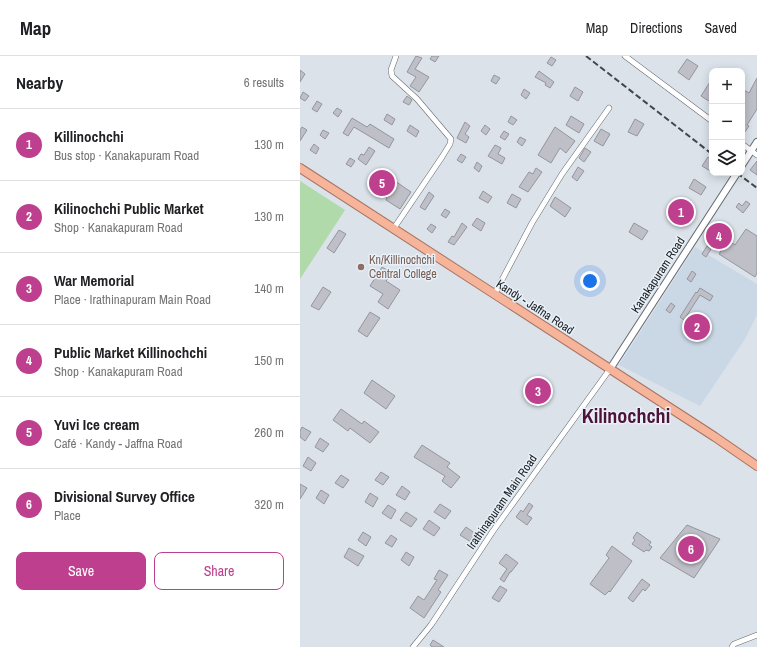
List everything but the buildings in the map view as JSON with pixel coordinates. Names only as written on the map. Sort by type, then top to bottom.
[{"type":"highway","name":"Kandy - Jaffna Road","points":[[300,168],[715,437],[757,466]]},
{"type":"street","points":[[394,228],[442,157],[450,144],[451,139],[417,99],[392,76],[391,70],[396,56]]},
{"type":"street","points":[[624,56],[709,119]]},
{"type":"street","points":[[494,295],[532,223],[562,174],[609,108]]},
{"type":"street","points":[[745,161],[757,142]]},
{"type":"street","points":[[745,146],[757,155]]},
{"type":"street","name":"Kanakapuram Road","points":[[610,369],[735,176]]},
{"type":"street","name":"Irathinapuram Main Road","points":[[413,647],[431,625],[493,531],[610,369]]},
{"type":"street","points":[[732,647],[734,644],[757,635]]},
{"type":"shaded area","points":[[695,247],[757,284],[757,315],[745,339],[700,406],[619,365]]},
{"type":"green space","points":[[300,181],[345,210],[300,279]]},
{"type":"railway","points":[[586,56],[709,152]]},
{"type":"railway","points":[[741,176],[757,188]]},
{"type":"place","name":"Yuvi Ice cream","points":[[382,183]]},
{"type":"place","name":"Killinochchi","points":[[681,212]]},
{"type":"place","name":"Public Market Killinochchi","points":[[719,236]]},
{"type":"place","name":"Kn/Killinochchi Central College","points":[[361,267]]},
{"type":"place","name":"Kilinochchi Public Market","points":[[697,327]]},
{"type":"place","name":"War Memorial","points":[[538,391]]},
{"type":"place","name":"Divisional Survey Office","points":[[691,549]]},
{"type":"district","name":"Kilinochchi","points":[[626,415]]}]
